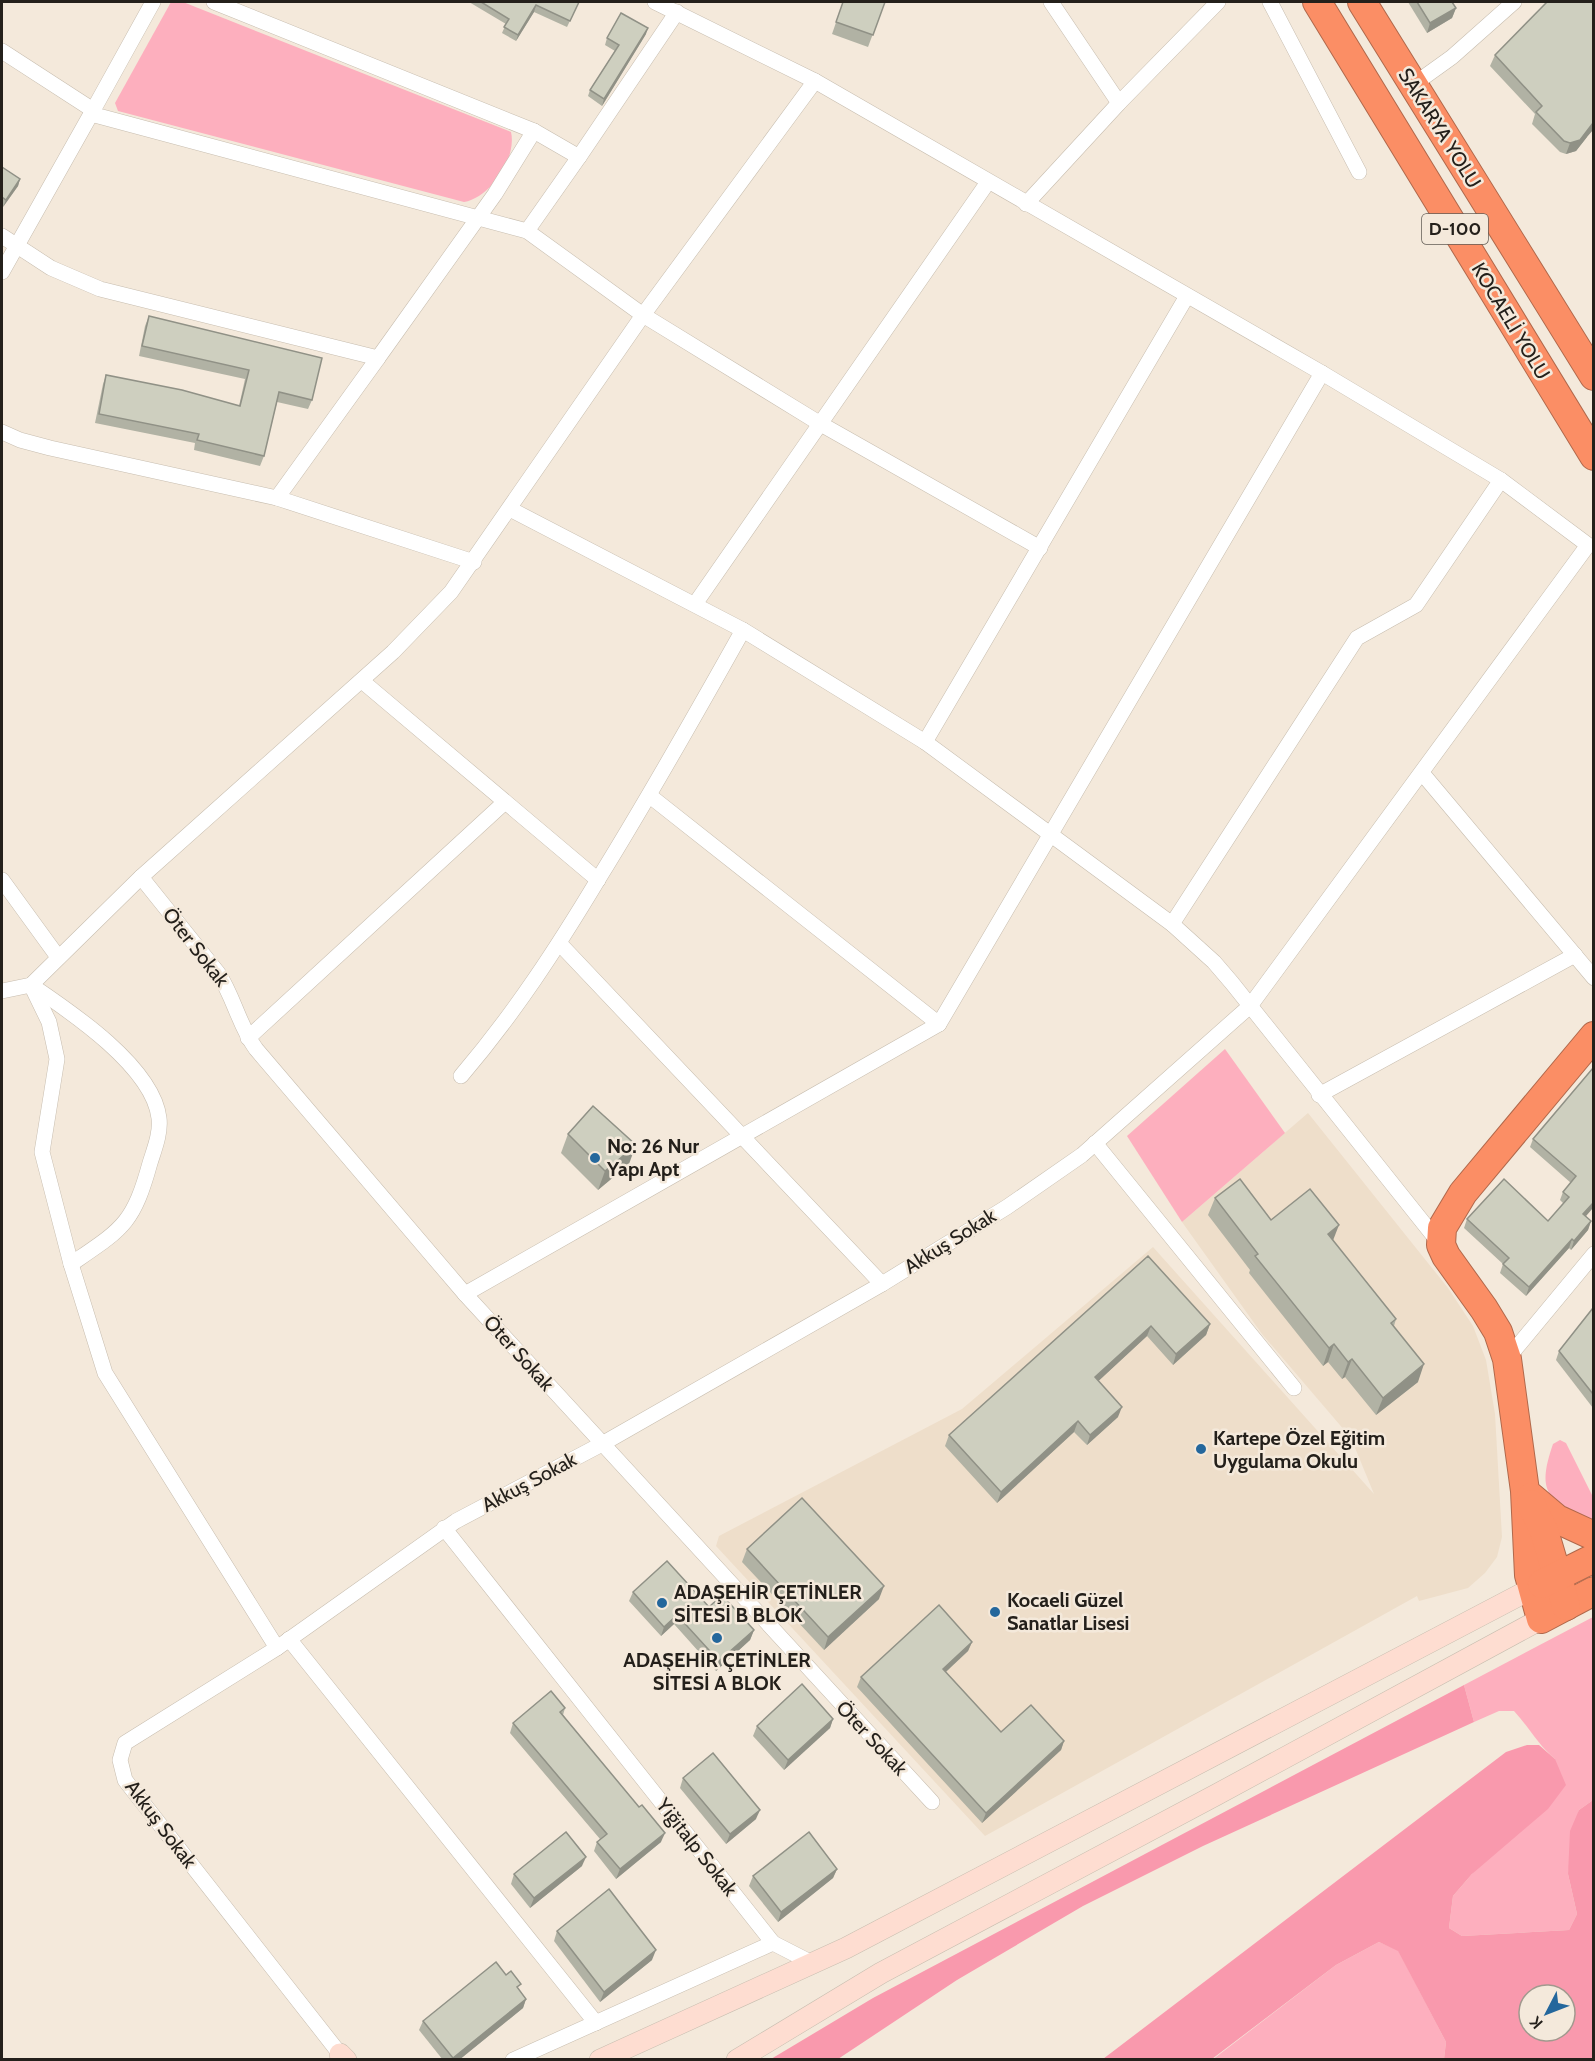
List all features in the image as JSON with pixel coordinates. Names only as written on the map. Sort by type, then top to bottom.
[{"type":"highway","name":"KOCAELİ YOLU","points":[[1317,2],[1593,456]]},
{"type":"highway","name":"SAKARYA YOLU","points":[[1362,2],[1593,376]]},
{"type":"highway","points":[[1566,1606],[1545,1583],[1527,1552],[1525,1491],[1507,1359],[1489,1317],[1446,1256],[1441,1245],[1442,1228],[1462,1193],[1593,1036]]},
{"type":"highway","points":[[1525,1491],[1557,1519],[1593,1536]]},
{"type":"highway","points":[[1545,1583],[1593,1558]]},
{"type":"highway","points":[[1541,1618],[1545,1583]]},
{"type":"highway","points":[[1541,1618],[1593,1591]]},
{"type":"main road","points":[[600,2060],[814,1964],[1545,1583]]},
{"type":"main road","points":[[737,2060],[881,1973],[1214,1796],[1541,1618]]},
{"type":"street","points":[[2,272],[153,2]]},
{"type":"street","points":[[213,2],[534,131],[579,157]]},
{"type":"street","points":[[655,2],[815,81],[1322,373],[1501,480],[1591,549]]},
{"type":"street","points":[[1051,2],[1119,103]]},
{"type":"street","points":[[1026,204],[1119,103],[1218,2]]},
{"type":"street","points":[[1270,2],[1359,172]]},
{"type":"street","points":[[1413,85],[1452,57],[1514,2]]},
{"type":"street","points":[[527,231],[677,12]]},
{"type":"street","points":[[2,51],[92,112],[527,231],[643,315],[819,423],[1040,548]]},
{"type":"street","points":[[2,991],[31,985],[141,877],[362,681],[436,609],[474,562],[643,315],[815,81]]},
{"type":"street","points":[[277,498],[495,194],[534,131]]},
{"type":"street","points":[[695,604],[988,182]]},
{"type":"street","points":[[2,236],[51,268],[100,289],[378,358]]},
{"type":"street","points":[[925,742],[1187,297]]},
{"type":"street","points":[[465,1294],[939,1024],[1322,373]]},
{"type":"street","points":[[2,432],[20,440],[50,448],[277,498],[474,562]]},
{"type":"street","points":[[1172,924],[1357,638],[1416,604],[1501,480]]},
{"type":"street","points":[[510,509],[743,630],[925,742],[1172,924],[1214,962],[1441,1245]]},
{"type":"street","name":"Akkuş Sokak","points":[[342,2058],[125,1780],[120,1760],[125,1743],[283,1644],[444,1528],[602,1444],[882,1284],[1032,1190],[1095,1143],[1250,1006],[1591,549]]},
{"type":"street","points":[[461,1076],[513,1012],[560,944],[650,796],[743,630]]},
{"type":"street","points":[[362,681],[598,880]]},
{"type":"street","points":[[1422,773],[1593,978]]},
{"type":"street","points":[[650,796],[939,1024]]},
{"type":"street","points":[[248,1038],[505,802]]},
{"type":"street","name":"Öter Sokak","points":[[141,877],[229,989],[248,1038],[465,1294],[932,1802]]},
{"type":"street","points":[[2,880],[58,957]]},
{"type":"street","points":[[560,944],[882,1284]]},
{"type":"street","points":[[1319,1095],[1575,956]]},
{"type":"street","points":[[31,985],[54,1038],[57,1059],[42,1152],[71,1264],[105,1373],[283,1644],[596,2023]]},
{"type":"street","points":[[31,985],[73,1013],[128,1062],[150,1093],[159,1119],[140,1198],[129,1217],[116,1233],[71,1264]]},
{"type":"street","points":[[1095,1143],[1294,1388]]},
{"type":"street","points":[[1507,1359],[1593,1254]]},
{"type":"street","name":"Yiğitalp Sokak","points":[[444,1528],[773,1943]]},
{"type":"street","points":[[513,2060],[773,1943],[814,1964]]},
{"type":"shaded area","points":[[171,2],[183,2],[511,132],[512,142],[506,164],[500,175],[484,193],[464,202],[118,111],[115,103]]},
{"type":"shaded area","points":[[1225,1049],[1285,1133],[1182,1222],[1127,1136]]},
{"type":"shaded area","points":[[1308,1113],[1448,1288],[1473,1326],[1486,1360],[1495,1414],[1502,1537],[1497,1557],[1485,1573],[1468,1588],[1419,1601],[1417,1596],[985,1836],[716,1546],[719,1536],[962,1409],[1153,1247],[1374,1494],[1351,1438],[1262,1334],[1182,1222]]},
{"type":"shaded area","points":[[1560,1440],[1566,1443],[1593,1497],[1593,1523],[1557,1502],[1546,1486],[1548,1461],[1553,1444]]},
{"type":"shaded area","points":[[1593,1617],[1593,1800],[1579,1810],[1568,1874],[1577,1914],[1569,1930],[1462,1936],[1449,1928],[1453,1896],[1472,1874],[1555,1759],[1514,1711],[1499,1711],[1474,1722],[1464,1685]]},
{"type":"shaded area","points":[[1464,1685],[1474,1722],[1203,1846],[1083,1906],[957,1980],[838,2059],[771,2059],[873,1998]]},
{"type":"shaded area","points":[[1527,1745],[1539,1745],[1555,1759],[1566,1785],[1548,1809],[1472,1874],[1453,1896],[1449,1928],[1462,1936],[1569,1930],[1577,1914],[1568,1874],[1570,1831],[1579,1810],[1593,1800],[1593,2059],[1444,2059],[1446,2042],[1398,1951],[1379,1942],[1336,1965],[1212,2059],[1103,2059],[1506,1752]]},
{"type":"shaded area","points":[[1379,1942],[1398,1950],[1446,2042],[1444,2059],[1212,2060],[1336,1965]]},
{"type":"building","points":[[481,2],[579,2],[570,21],[536,5],[518,35],[504,27],[509,19]]},
{"type":"building","points":[[843,2],[885,2],[873,35],[836,22]]},
{"type":"building","points":[[1417,2],[1452,2],[1456,8],[1430,23]]},
{"type":"building","points":[[1547,2],[1593,2],[1593,123],[1580,140],[1570,143],[1564,141],[1536,112],[1542,106],[1495,55]]},
{"type":"building","points":[[621,13],[648,28],[604,99],[590,90],[619,45],[607,38]]},
{"type":"building","points":[[2,167],[20,179],[6,200],[2,197]]},
{"type":"building","points":[[149,316],[322,358],[312,400],[279,392],[264,456],[197,440],[199,434],[99,414],[106,375],[182,390],[240,406],[249,370],[142,346]]},
{"type":"building","points":[[1593,1068],[1593,1203],[1583,1214],[1591,1221],[1529,1287],[1503,1264],[1509,1258],[1467,1219],[1504,1179],[1548,1221],[1569,1197],[1563,1192],[1576,1176],[1533,1139]]},
{"type":"building","points":[[593,1106],[636,1145],[605,1171],[568,1134]]},
{"type":"building","points":[[1240,1179],[1271,1220],[1310,1189],[1339,1225],[1328,1234],[1396,1319],[1391,1323],[1424,1364],[1383,1398],[1352,1359],[1348,1362],[1334,1344],[1329,1348],[1255,1256],[1258,1254],[1215,1198]]},
{"type":"building","points":[[1148,1256],[1210,1324],[1176,1354],[1151,1326],[1095,1377],[1122,1407],[1090,1435],[1078,1421],[1001,1492],[949,1435]]},
{"type":"building","points":[[1593,1308],[1593,1394],[1559,1351]]},
{"type":"building","points":[[802,1498],[884,1586],[828,1637],[747,1549]]},
{"type":"building","points":[[667,1561],[709,1607],[722,1595],[754,1630],[719,1661],[677,1615],[664,1627],[633,1592]]},
{"type":"building","points":[[939,1605],[972,1642],[943,1669],[1001,1732],[1031,1705],[1064,1741],[986,1813],[861,1677]]},
{"type":"building","points":[[802,1684],[833,1719],[788,1760],[757,1726]]},
{"type":"building","points":[[551,1691],[565,1708],[560,1712],[639,1807],[642,1805],[665,1833],[620,1869],[597,1842],[607,1834],[513,1723]]},
{"type":"building","points":[[713,1753],[760,1810],[730,1834],[683,1778]]},
{"type":"building","points":[[566,1832],[586,1857],[534,1898],[514,1874]]},
{"type":"building","points":[[809,1832],[837,1869],[781,1912],[753,1876]]},
{"type":"building","points":[[609,1889],[656,1950],[604,1992],[557,1931]]},
{"type":"building","points":[[496,1962],[506,1975],[511,1971],[521,1984],[517,1987],[526,1999],[453,2058],[423,2021]]},
{"type":"place","name":"No: 26 Nur Yapı Apt","points":[[595,1158]]},
{"type":"place","name":"Kartepe Özel Eğitim Uygulama Okulu","points":[[1201,1449]]},
{"type":"place","name":"ADAŞEHİR ÇETİNLER SİTESİ B BLOK","points":[[662,1603]]},
{"type":"place","name":"Kocaeli Güzel Sanatlar Lisesi","points":[[995,1612]]},
{"type":"place","name":"ADAŞEHİR ÇETİNLER SİTESİ A BLOK","points":[[717,1638]]}]
